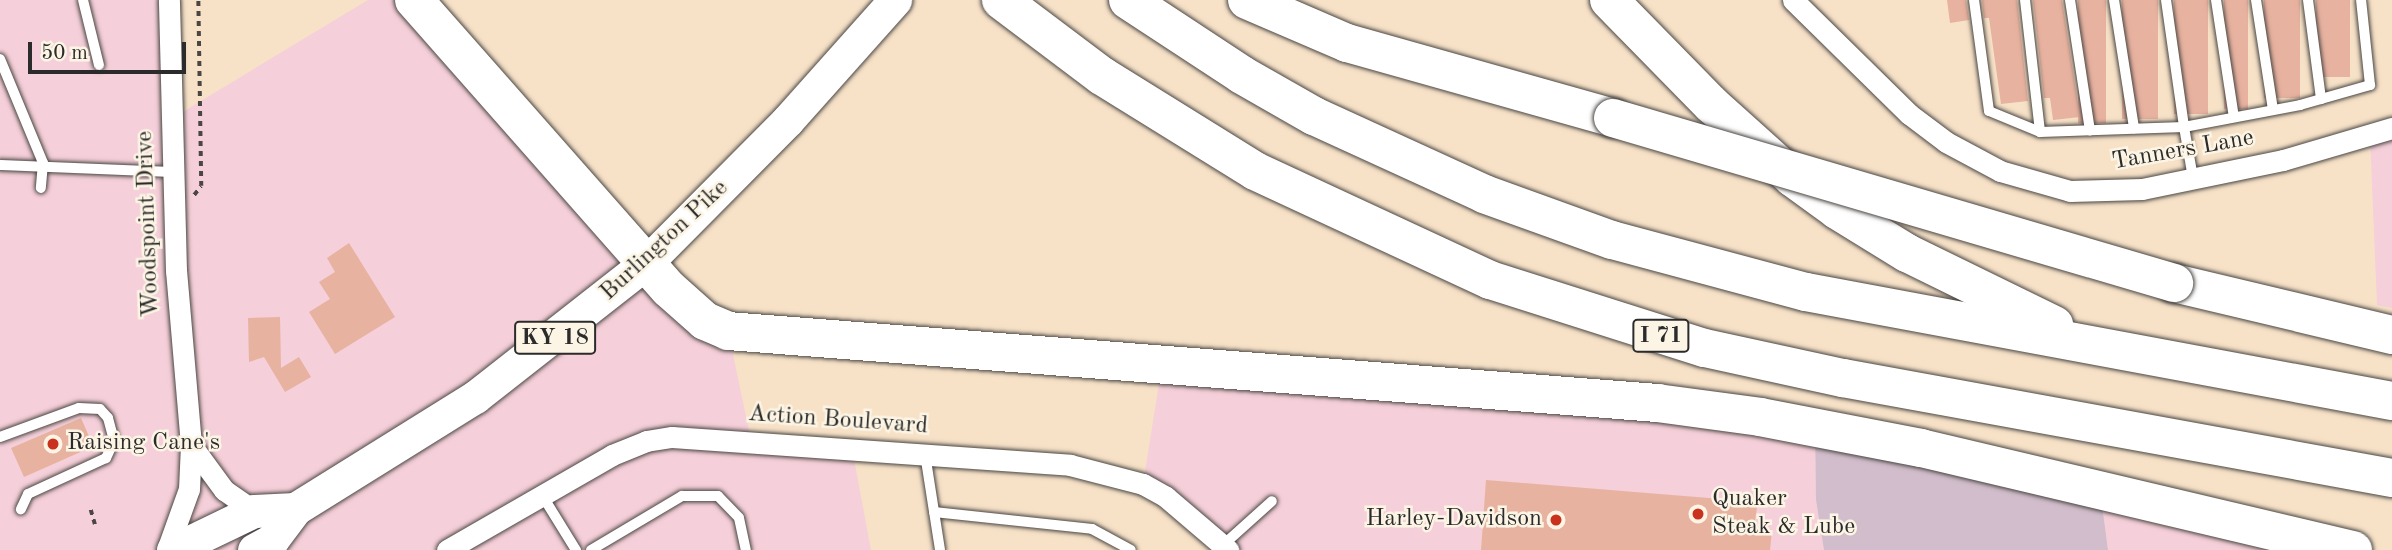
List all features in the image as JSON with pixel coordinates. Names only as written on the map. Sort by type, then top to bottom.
[{"type":"highway","points":[[414,0],[687,307],[728,331],[1643,402],[1760,417],[1921,447],[2353,550]]},
{"type":"highway","name":"I 71","points":[[1001,0],[1102,76],[1255,171],[1490,280],[1718,351],[1843,378],[2392,478]]},
{"type":"highway","points":[[1128,0],[1242,75],[1314,116],[1484,194],[1586,231],[1694,265],[1806,292],[2392,401]]},
{"type":"highway","points":[[1247,0],[1348,43],[1614,118],[2174,283],[2392,335]]},
{"type":"highway","points":[[1609,0],[1712,104],[1793,178],[1837,210],[1907,253],[2091,344]]},
{"type":"main road","name":"Burlington Pike","points":[[254,550],[272,540],[295,509],[475,397],[647,262],[752,158],[889,6]]},
{"type":"main road","name":"Burlington Pike","points":[[173,550],[254,511],[295,509]]},
{"type":"street","name":"Woodspoint Drive","points":[[167,550],[189,489],[191,445],[181,356],[169,0]]},
{"type":"street","name":"Tanners Lane","points":[[1802,3],[1909,114],[1946,142],[2000,172],[2070,191],[2142,189],[2283,160],[2392,128]]},
{"type":"street","name":"Action Boulevard","points":[[447,550],[612,456],[646,442],[672,437],[1070,465],[1124,478],[1166,497],[1223,548]]},
{"type":"street","name":"Woodspoint Drive","points":[[191,445],[224,490],[254,511]]},
{"type":"lane","points":[[83,0],[99,65]]},
{"type":"lane","points":[[1974,0],[1989,111],[2040,132],[2184,127],[2273,110],[2370,85],[2361,0]]},
{"type":"lane","points":[[2025,0],[2040,132]]},
{"type":"lane","points":[[2070,0],[2090,130]]},
{"type":"lane","points":[[2114,0],[2134,128]]},
{"type":"lane","points":[[2166,0],[2193,178]]},
{"type":"lane","points":[[2216,0],[2234,117]]},
{"type":"lane","points":[[2256,0],[2273,110]]},
{"type":"lane","points":[[2308,0],[2321,99]]},
{"type":"lane","points":[[0,58],[3,72],[43,163],[41,188]]},
{"type":"lane","points":[[0,165],[43,163],[173,172]]},
{"type":"lane","points":[[0,438],[90,406],[108,418],[114,441],[106,458],[28,494],[21,509]]},
{"type":"lane","points":[[925,454],[940,550]]},
{"type":"lane","points":[[542,495],[576,550]]},
{"type":"lane","points":[[591,550],[682,496],[718,496],[739,519],[746,550]]},
{"type":"lane","points":[[1223,548],[1272,501]]},
{"type":"lane","points":[[934,512],[1092,529],[1130,550]]},
{"type":"path","points":[[189,198],[201,186],[198,0]]},
{"type":"path","points":[[91,510],[95,524]]},
{"type":"shaded area","points":[[0,0],[169,0],[171,119],[368,0],[414,0],[728,331],[751,440],[852,448],[871,550],[0,550]]},
{"type":"shaded area","points":[[2392,128],[2392,308],[2377,305],[2370,136]]},
{"type":"shaded area","points":[[1162,365],[1815,427],[1816,500],[1824,550],[1228,550],[1143,484]]},
{"type":"shaded area","points":[[1815,427],[2100,490],[2108,550],[1824,550],[1816,500]]},
{"type":"shaded area","points":[[2100,490],[2353,550],[2108,550]]},
{"type":"building","points":[[1947,0],[1966,0],[1969,20],[1950,23]]},
{"type":"building","points":[[1982,0],[2017,0],[2028,101],[2001,104],[1989,18],[1984,18]]},
{"type":"building","points":[[2033,0],[2062,0],[2080,117],[2053,120],[2050,98],[2044,98]]},
{"type":"building","points":[[2078,0],[2106,0],[2106,123],[2078,123]]},
{"type":"building","points":[[2122,0],[2158,0],[2158,119],[2122,119]]},
{"type":"building","points":[[2174,0],[2208,0],[2208,114],[2174,114]]},
{"type":"building","points":[[2224,0],[2248,0],[2248,109],[2224,109]]},
{"type":"building","points":[[2264,0],[2300,0],[2300,98],[2264,98]]},
{"type":"building","points":[[2316,0],[2350,0],[2350,77],[2316,77]]},
{"type":"building","points":[[349,243],[395,317],[335,354],[309,312],[330,299],[319,282],[335,272],[327,258]]},
{"type":"building","points":[[280,317],[281,368],[299,357],[311,377],[285,392],[264,357],[249,362],[248,318]]},
{"type":"building","name":"Raising Cane's","points":[[81,418],[91,441],[82,445],[85,450],[24,477],[11,448]]},
{"type":"building","points":[[1486,480],[1758,502],[1754,526],[1772,530],[1770,550],[1481,550]]},
{"type":"place","name":"Raising Cane's","points":[[53,444]]},
{"type":"place","name":"Quaker Steak & Lube","points":[[1698,514]]},
{"type":"place","name":"Harley-Davidson","points":[[1556,520]]}]
